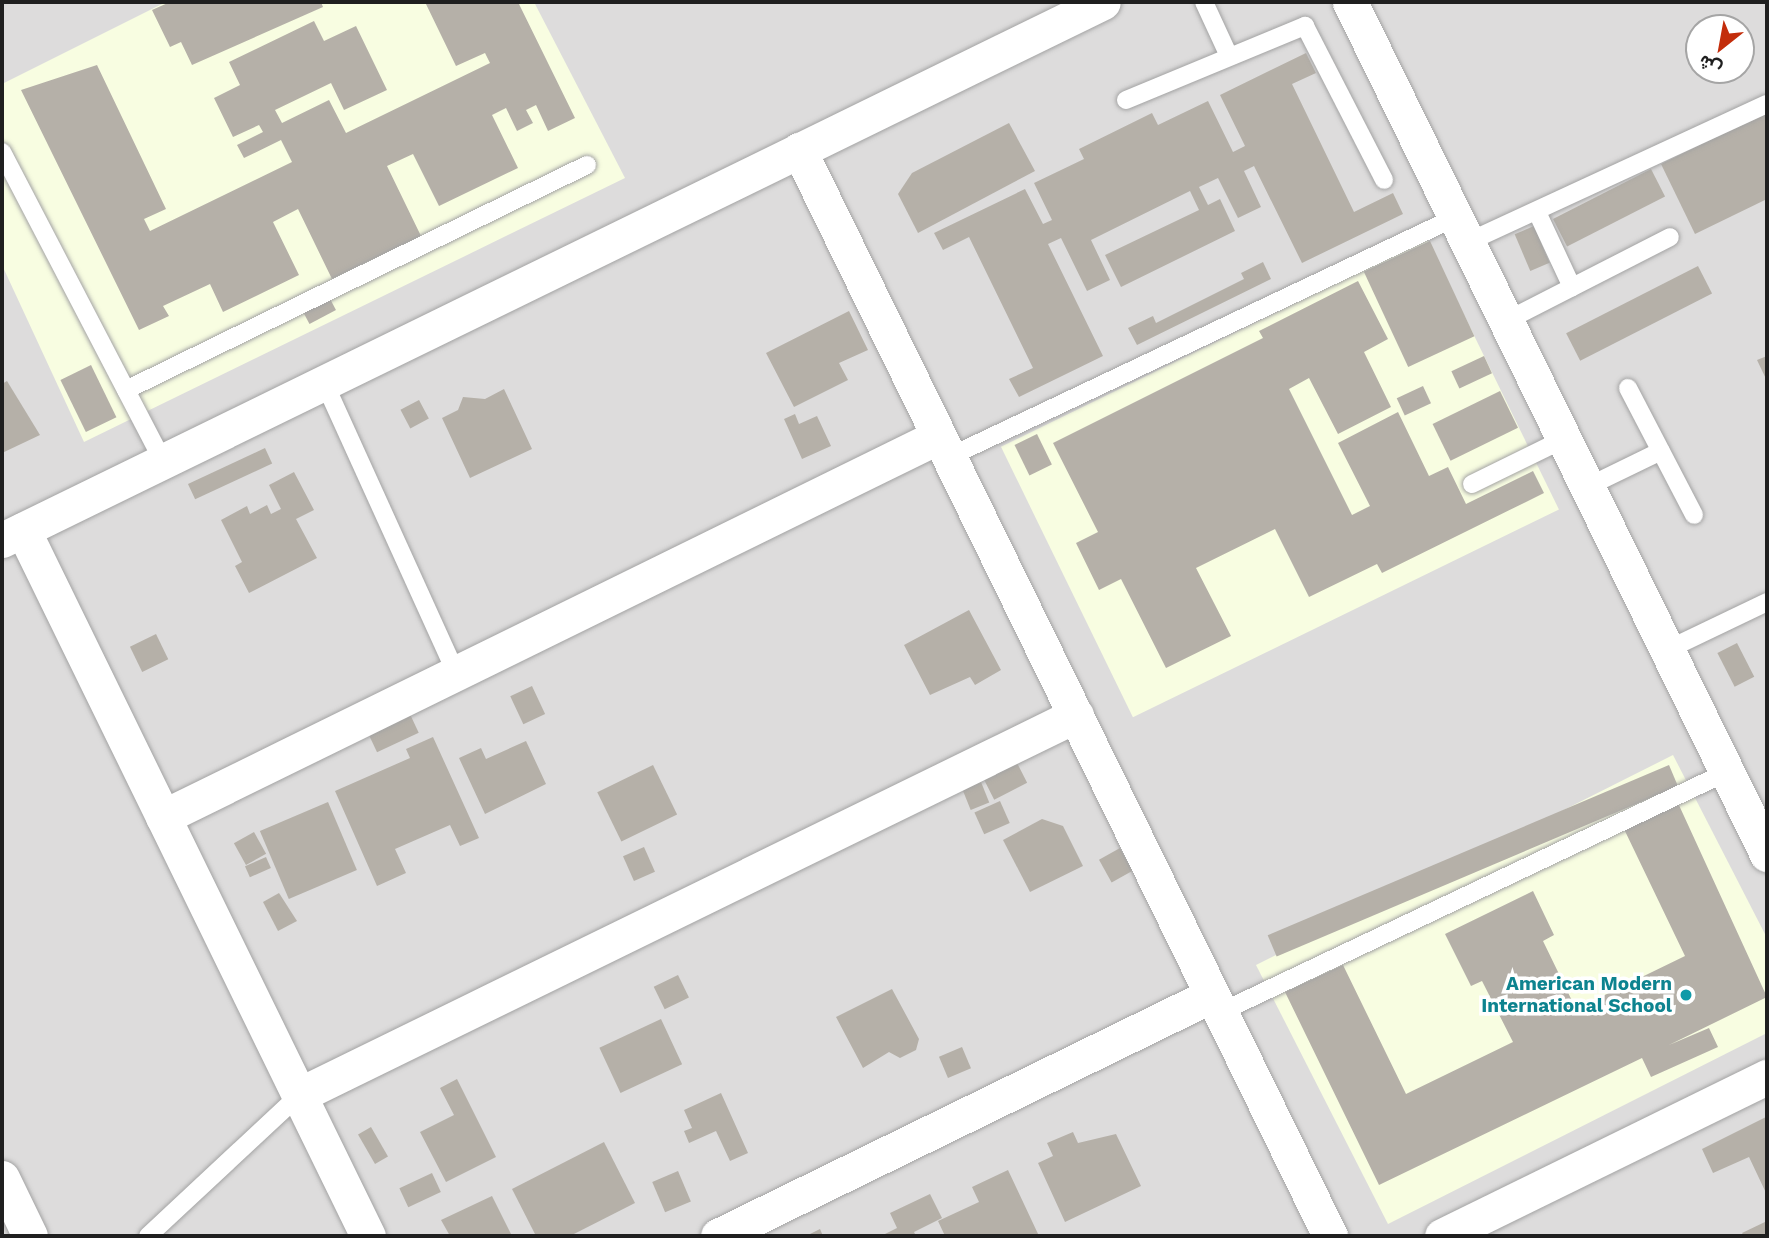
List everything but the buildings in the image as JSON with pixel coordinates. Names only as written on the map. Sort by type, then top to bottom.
[{"type":"street","points":[[368,1236],[163,817],[12,535],[1103,2]]},
{"type":"street","points":[[1350,2],[1767,854]]},
{"type":"street","points":[[799,150],[1331,1236]]},
{"type":"street","points":[[163,817],[456,673],[944,447]]},
{"type":"street","points":[[299,1095],[1076,715]]},
{"type":"street","points":[[718,1236],[1217,1003]]},
{"type":"street","points":[[1442,1236],[1767,1077]]},
{"type":"street","points":[[2,1178],[30,1236]]},
{"type":"lane","points":[[1204,2],[1228,54]]},
{"type":"lane","points":[[1126,100],[1291,27],[1310,30],[1384,180]]},
{"type":"lane","points":[[944,447],[1462,230],[1537,212],[1767,104]]},
{"type":"lane","points":[[2,152],[163,461]]},
{"type":"lane","points":[[126,390],[587,165]]},
{"type":"lane","points":[[1537,212],[1572,287]]},
{"type":"lane","points":[[1506,321],[1670,237]]},
{"type":"lane","points":[[324,382],[456,673]]},
{"type":"lane","points":[[1628,388],[1694,515]]},
{"type":"lane","points":[[1472,484],[1564,439]]},
{"type":"lane","points":[[1587,487],[1661,451]]},
{"type":"lane","points":[[1667,650],[1767,601]]},
{"type":"lane","points":[[1217,1003],[1727,772]]},
{"type":"lane","points":[[148,1236],[299,1095]]},
{"type":"shaded area","points":[[2,2],[1767,2],[1767,1236],[2,1236]]},
{"type":"shaded area","points":[[166,2],[534,2],[625,178],[84,442],[2,265],[2,84]]},
{"type":"shaded area","points":[[1427,239],[1559,510],[1133,717],[1001,447]]},
{"type":"shaded area","points":[[1673,755],[1767,938],[1767,1033],[1388,1224],[1256,965]]},
{"type":"place","name":"American Modern International School","points":[[1686,995]]}]
